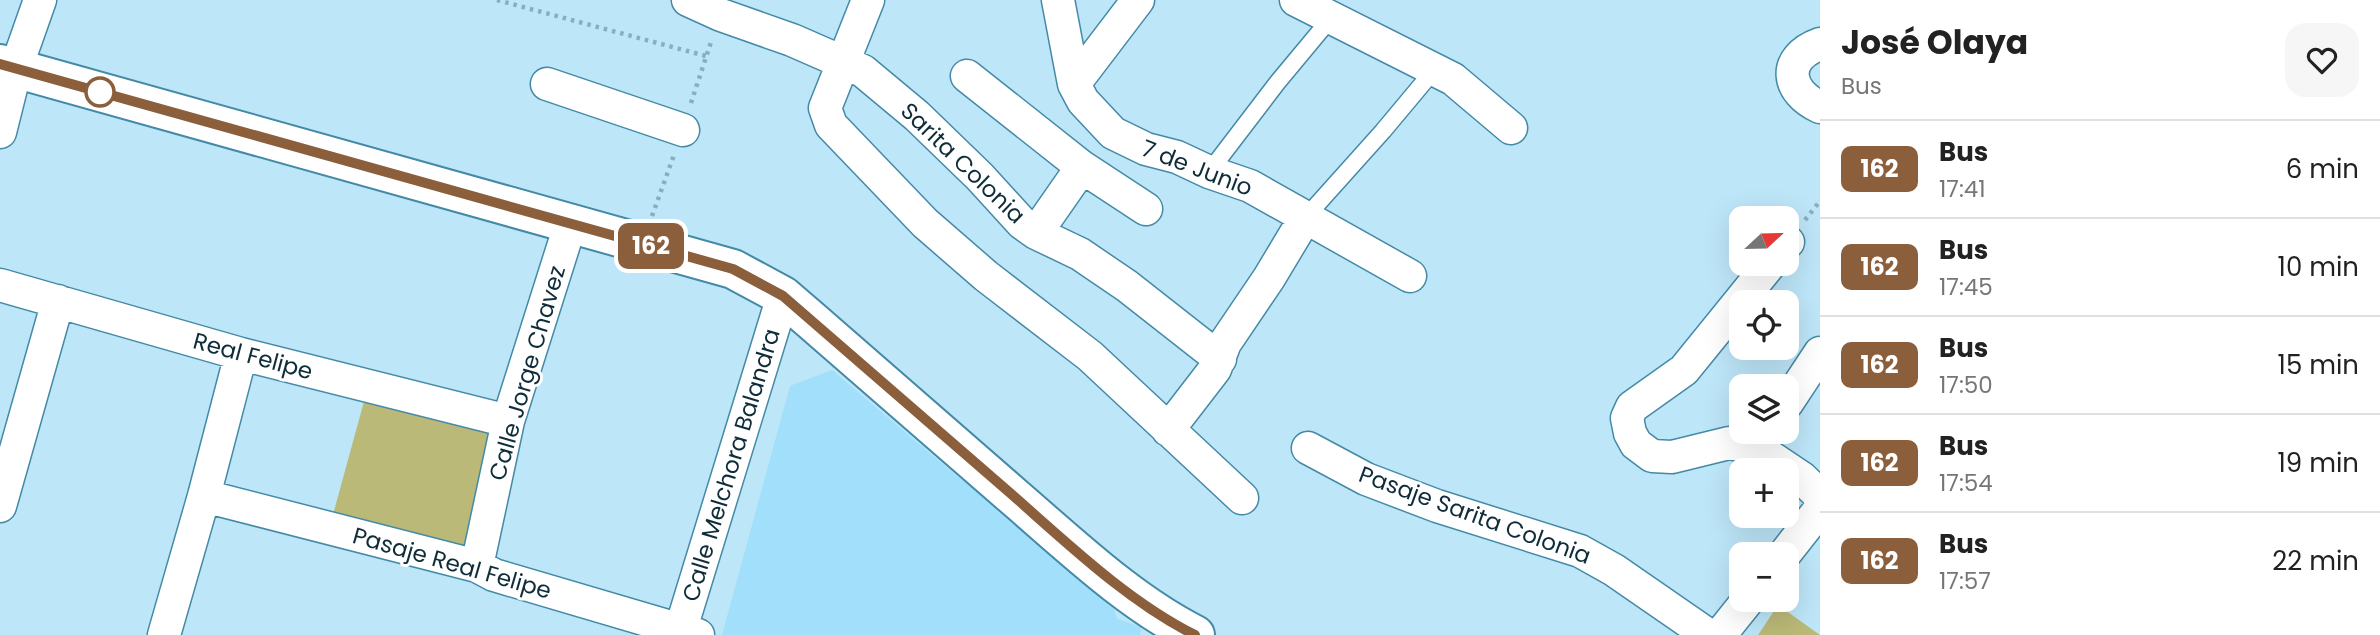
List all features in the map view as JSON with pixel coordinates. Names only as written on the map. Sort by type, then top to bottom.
[{"type":"street","points":[[0,132],[8,66],[40,0]]},
{"type":"street","points":[[868,0],[825,108],[831,125],[925,223],[986,276],[1090,356],[1242,498]]},
{"type":"street","name":"7 de Junio","points":[[1059,0],[1074,84],[1083,101],[1113,133],[1146,149],[1177,157],[1209,172],[1250,186],[1410,276]]},
{"type":"street","points":[[1074,84],[1138,0]]},
{"type":"street","points":[[1296,0],[1453,79],[1511,128]]},
{"type":"street","name":"Sarita Colonia","points":[[697,2],[863,71],[917,116],[980,177],[1022,223],[1036,233],[1080,254],[1117,279],[1220,359]]},
{"type":"street","points":[[1820,44],[1802,52],[1795,60],[1793,68],[1793,75],[1804,98],[1820,107]]},
{"type":"street","points":[[8,66],[733,269],[783,296],[1077,552],[1142,602],[1195,635]]},
{"type":"street","points":[[967,76],[1082,167],[1146,209]]},
{"type":"street","points":[[547,84],[682,130]]},
{"type":"street","points":[[1036,233],[1082,167]]},
{"type":"street","points":[[1168,430],[1220,359],[1225,343],[1269,278],[1304,218]]},
{"type":"street","name":"Calle Jorge Chavez","points":[[477,566],[508,421],[571,222]]},
{"type":"street","points":[[1729,443],[1672,457],[1652,456],[1636,443],[1630,433],[1627,418],[1633,407],[1684,370],[1760,276]]},
{"type":"street","name":"Real Felipe","points":[[0,285],[242,354],[508,421]]},
{"type":"street","name":"Calle Melchora Balandra","points":[[686,633],[783,296]]},
{"type":"street","points":[[0,506],[58,301]]},
{"type":"street","points":[[1799,385],[1820,353]]},
{"type":"street","points":[[164,635],[242,354]]},
{"type":"street","points":[[1766,444],[1820,496]]},
{"type":"street","name":"Pasaje Sarita Colonia","points":[[1308,448],[1378,483],[1437,506],[1589,555],[1708,635]]},
{"type":"street","name":"Pasaje Real Felipe","points":[[204,496],[477,566],[494,575],[686,633]]},
{"type":"street","points":[[1794,542],[1820,509]]},
{"type":"street","points":[[1720,635],[1738,612]]},
{"type":"lane","points":[[1209,172],[1331,18]]},
{"type":"lane","points":[[1304,218],[1384,131],[1434,70]]},
{"type":"path","points":[[497,0],[706,56]]},
{"type":"shaded area","points":[[832,370],[958,477],[1068,562],[1114,609],[1117,619],[1142,627],[1140,635],[722,635],[790,386]]},
{"type":"shaded area","points":[[366,394],[498,426],[471,556],[331,522]]},
{"type":"shaded area","points":[[1773,612],[1788,612],[1820,635],[1758,635]]},
{"type":"bus line","name":"162","points":[[0,64],[733,269],[783,296],[1077,552],[1142,602],[1195,635]]}]
